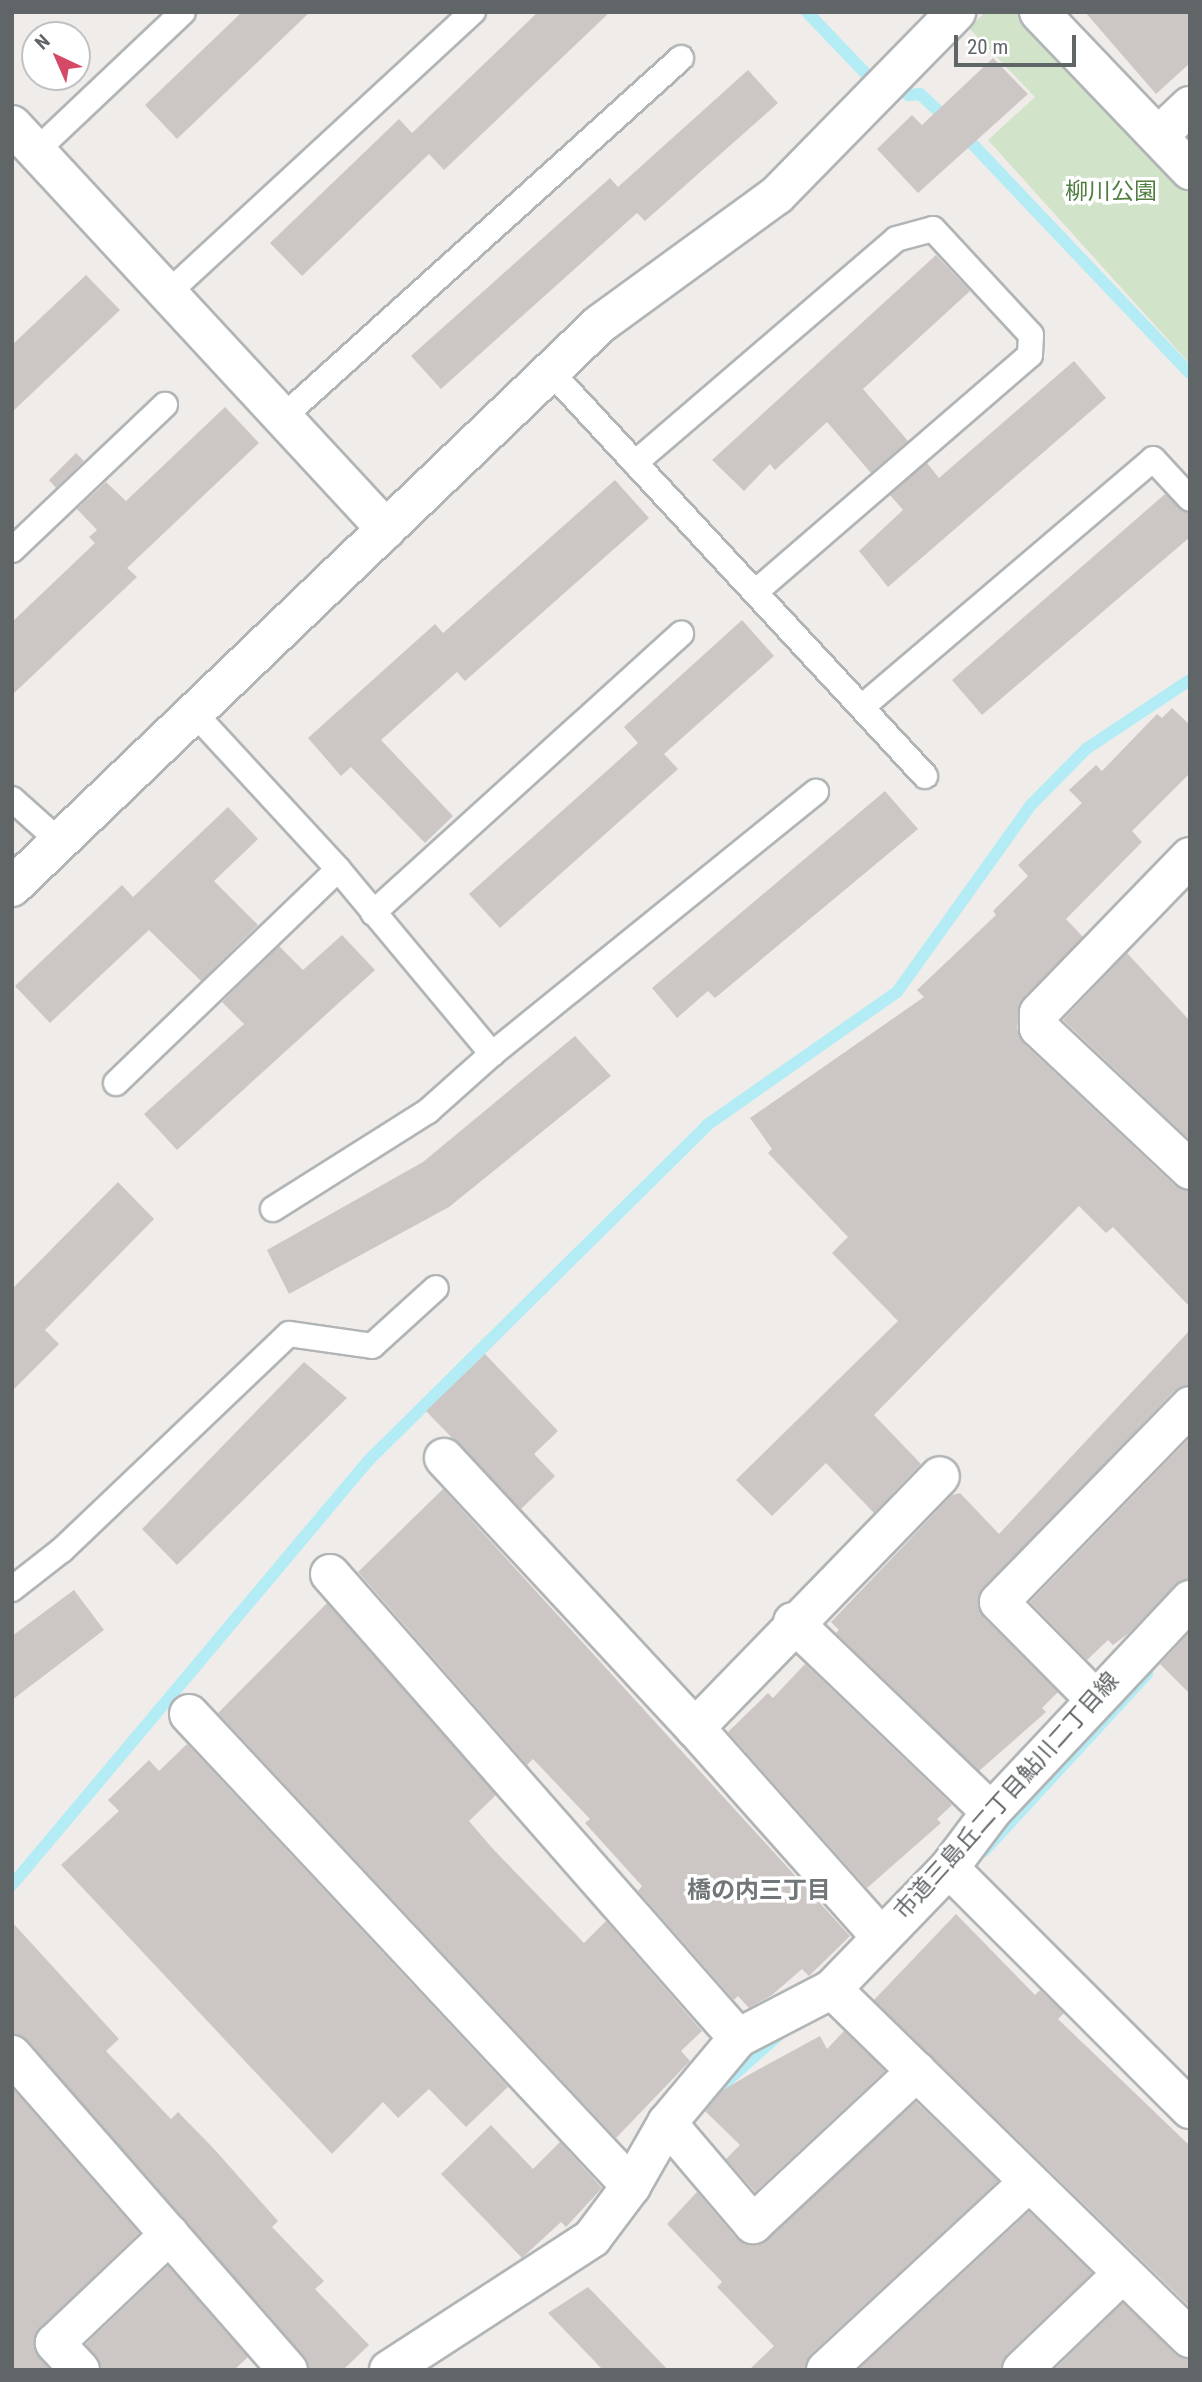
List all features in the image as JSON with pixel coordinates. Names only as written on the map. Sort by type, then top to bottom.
[{"type":"street","points":[[12,887],[58,841],[196,715],[600,324],[776,195],[956,12]]},
{"type":"street","points":[[1038,12],[1190,170]]},
{"type":"street","points":[[1157,136],[1190,106]]},
{"type":"street","points":[[24,138],[386,529]]},
{"type":"street","points":[[1190,857],[1039,1013],[1039,1028],[1190,1170]]},
{"type":"street","points":[[1094,1698],[999,1602],[1190,1406]]},
{"type":"street","points":[[444,1458],[695,1728],[880,1936]]},
{"type":"street","points":[[695,1728],[793,1622],[940,1476]]},
{"type":"street","points":[[330,1574],[738,2038]]},
{"type":"street","name":"市道三島丘二丁目鮎川二丁目線","points":[[389,2370],[592,2238],[631,2186],[667,2123],[738,2038],[832,1989],[948,1868],[991,1812],[1094,1698],[1190,1600]]},
{"type":"street","points":[[793,1622],[991,1812]]},
{"type":"street","points":[[189,1714],[631,2186]]},
{"type":"street","points":[[948,1868],[1190,2109]]},
{"type":"street","points":[[832,1989],[1190,2338]]},
{"type":"street","points":[[12,2055],[288,2370]]},
{"type":"street","points":[[667,2123],[753,2224],[917,2071]]},
{"type":"street","points":[[827,2370],[1029,2182]]},
{"type":"street","points":[[80,2370],[55,2343],[170,2234]]},
{"type":"street","points":[[1022,2370],[1122,2273]]},
{"type":"lane","points":[[24,138],[183,12]]},
{"type":"lane","points":[[168,293],[472,12]]},
{"type":"lane","points":[[283,418],[681,58]]},
{"type":"lane","points":[[635,463],[896,239],[933,229],[951,248],[1031,335],[1030,355],[755,592]]},
{"type":"lane","points":[[550,371],[925,776]]},
{"type":"lane","points":[[12,550],[165,405]]},
{"type":"lane","points":[[862,707],[1153,459],[1190,499]]},
{"type":"lane","points":[[373,913],[681,634]]},
{"type":"lane","points":[[196,715],[338,869],[492,1054]]},
{"type":"lane","points":[[273,1209],[428,1111],[492,1054],[817,792]]},
{"type":"lane","points":[[12,799],[58,841]]},
{"type":"lane","points":[[116,1083],[338,869]]},
{"type":"lane","points":[[12,1589],[62,1550],[289,1334],[372,1346],[436,1288]]},
{"type":"green space","name":"柳川公園","points":[[985,12],[1023,12],[1190,195],[1190,364],[988,140],[1035,97],[969,28]]},
{"type":"building","points":[[242,12],[310,12],[177,139],[145,105]]},
{"type":"building","points":[[538,12],[610,12],[444,170],[429,154],[302,276],[270,243],[399,119],[412,133]]},
{"type":"building","points":[[1085,12],[1190,12],[1190,63],[1156,94]]},
{"type":"building","points":[[993,58],[1028,94],[918,193],[877,149],[912,115],[922,125]]},
{"type":"building","points":[[748,70],[778,103],[645,221],[637,213],[441,389],[411,356],[610,178],[618,187]]},
{"type":"building","points":[[936,255],[970,291],[863,389],[908,441],[871,473],[827,422],[775,470],[770,464],[744,491],[712,460]]},
{"type":"building","points":[[86,275],[120,310],[12,412],[12,345]]},
{"type":"building","points":[[1074,361],[1106,398],[888,587],[859,551],[903,510],[890,495],[927,463],[939,478]]},
{"type":"building","points":[[225,407],[259,443],[127,568],[137,577],[12,695],[12,622],[95,543],[89,537],[97,530],[77,509],[106,482],[126,501]]},
{"type":"building","points":[[76,453],[84,461],[56,488],[49,480]]},
{"type":"building","points":[[615,480],[649,518],[465,681],[457,672],[381,740],[453,816],[425,843],[351,767],[341,776],[308,738],[435,624],[443,633]]},
{"type":"building","points":[[1165,494],[1190,513],[1190,537],[982,715],[952,680]]},
{"type":"building","points":[[742,620],[774,656],[664,754],[678,769],[500,928],[469,894],[638,743],[624,727]]},
{"type":"building","points":[[1172,708],[1190,725],[1190,773],[1132,831],[1142,842],[1066,919],[1083,937],[1023,998],[1017,1028],[1024,1044],[1175,1186],[1190,1191],[1190,1307],[1113,1227],[1106,1233],[1079,1206],[874,1415],[921,1464],[874,1513],[826,1463],[772,1516],[736,1480],[898,1321],[832,1253],[848,1237],[768,1153],[772,1149],[750,1118],[924,997],[917,990],[996,915],[993,911],[1028,876],[1018,865],[1082,803],[1069,790],[1096,765],[1102,771],[1157,714],[1162,718]]},
{"type":"building","points":[[885,791],[918,829],[715,998],[708,991],[677,1018],[652,988]]},
{"type":"building","points":[[228,807],[258,839],[214,881],[258,925],[201,981],[149,930],[50,1023],[15,986],[122,885],[133,897]]},
{"type":"building","points":[[342,935],[375,970],[177,1150],[144,1114],[244,1024],[222,1002],[279,946],[303,970]]},
{"type":"building","points":[[1127,953],[1190,1021],[1190,1140],[1063,1020]]},
{"type":"building","points":[[575,1036],[611,1076],[449,1207],[289,1294],[267,1250],[423,1162]]},
{"type":"building","points":[[118,1182],[154,1219],[45,1330],[59,1344],[12,1391],[12,1289]]},
{"type":"building","points":[[1190,1330],[1190,1385],[1174,1391],[978,1596],[983,1617],[1058,1692],[1042,1708],[1046,1712],[979,1771],[836,1633],[839,1630],[831,1622],[952,1495],[960,1493],[999,1534]]},
{"type":"building","points":[[485,1354],[558,1431],[534,1454],[555,1476],[521,1509],[426,1411]]},
{"type":"building","points":[[304,1362],[347,1398],[177,1565],[142,1529]]},
{"type":"building","points":[[1190,1438],[1190,1579],[1175,1585],[1129,1633],[1113,1645],[1108,1640],[1087,1660],[1030,1602]]},
{"type":"building","points":[[443,1489],[850,1936],[809,1976],[802,1969],[772,1995],[749,2008],[738,1996],[734,2000],[638,1891],[642,1886],[585,1823],[590,1819],[533,1759],[527,1765],[358,1572]]},
{"type":"building","points":[[74,1590],[104,1630],[12,1700],[12,1636]]},
{"type":"building","points":[[327,1603],[496,1795],[469,1821],[493,1849],[584,1943],[606,1921],[702,2031],[681,2051],[690,2061],[616,2138],[218,1713]]},
{"type":"building","points":[[1190,1632],[1190,1694],[1160,1664]]},
{"type":"building","points":[[805,1664],[952,1805],[937,1819],[941,1823],[867,1888],[728,1732],[768,1693],[773,1698]]},
{"type":"building","points":[[187,1744],[508,2087],[466,2127],[429,2089],[398,2118],[383,2102],[332,2154],[61,1865],[119,1811],[108,1800],[149,1760],[159,1771]]},
{"type":"building","points":[[956,1914],[1035,1995],[1040,1990],[1064,2013],[1058,2019],[1190,2146],[1190,2307],[874,2000]]},
{"type":"building","points":[[12,1922],[119,2039],[106,2051],[171,2119],[178,2112],[215,2150],[278,2221],[272,2227],[324,2281],[315,2289],[369,2345],[343,2370],[309,2370],[304,2356],[28,2041],[12,2034]]},
{"type":"building","points":[[844,2031],[885,2071],[755,2192],[726,2159],[740,2145],[705,2111],[723,2090],[752,2073],[820,2036],[827,2049]]},
{"type":"building","points":[[12,2088],[139,2233],[40,2328],[34,2349],[50,2370],[12,2370]]},
{"type":"building","points":[[916,2102],[998,2181],[811,2354],[805,2370],[749,2370],[774,2346],[717,2287],[722,2282],[667,2224],[697,2192],[737,2239],[758,2245]]},
{"type":"building","points":[[491,2125],[533,2169],[560,2142],[602,2188],[566,2227],[561,2222],[522,2258],[441,2174]]},
{"type":"building","points":[[1029,2212],[1092,2273],[1007,2354],[1001,2370],[858,2370]]},
{"type":"building","points":[[168,2266],[248,2357],[234,2370],[101,2370],[86,2344]]},
{"type":"building","points":[[588,2287],[668,2370],[603,2370],[548,2313]]},
{"type":"building","points":[[1123,2303],[1175,2354],[1190,2359],[1190,2370],[1054,2370]]},
{"type":"waterway","points":[[807,12],[868,76]]},
{"type":"waterway","points":[[908,95],[920,94],[948,120]]},
{"type":"waterway","points":[[961,132],[1190,373]]},
{"type":"waterway","points":[[12,1885],[368,1461],[707,1125],[897,992],[1031,805],[1086,749],[1190,680]]},
{"type":"waterway","points":[[984,1851],[1147,1674]]},
{"type":"waterway","points":[[719,2088],[781,2033]]},
{"type":"district","name":"橋の内三丁目","points":[[759,1891]]}]
